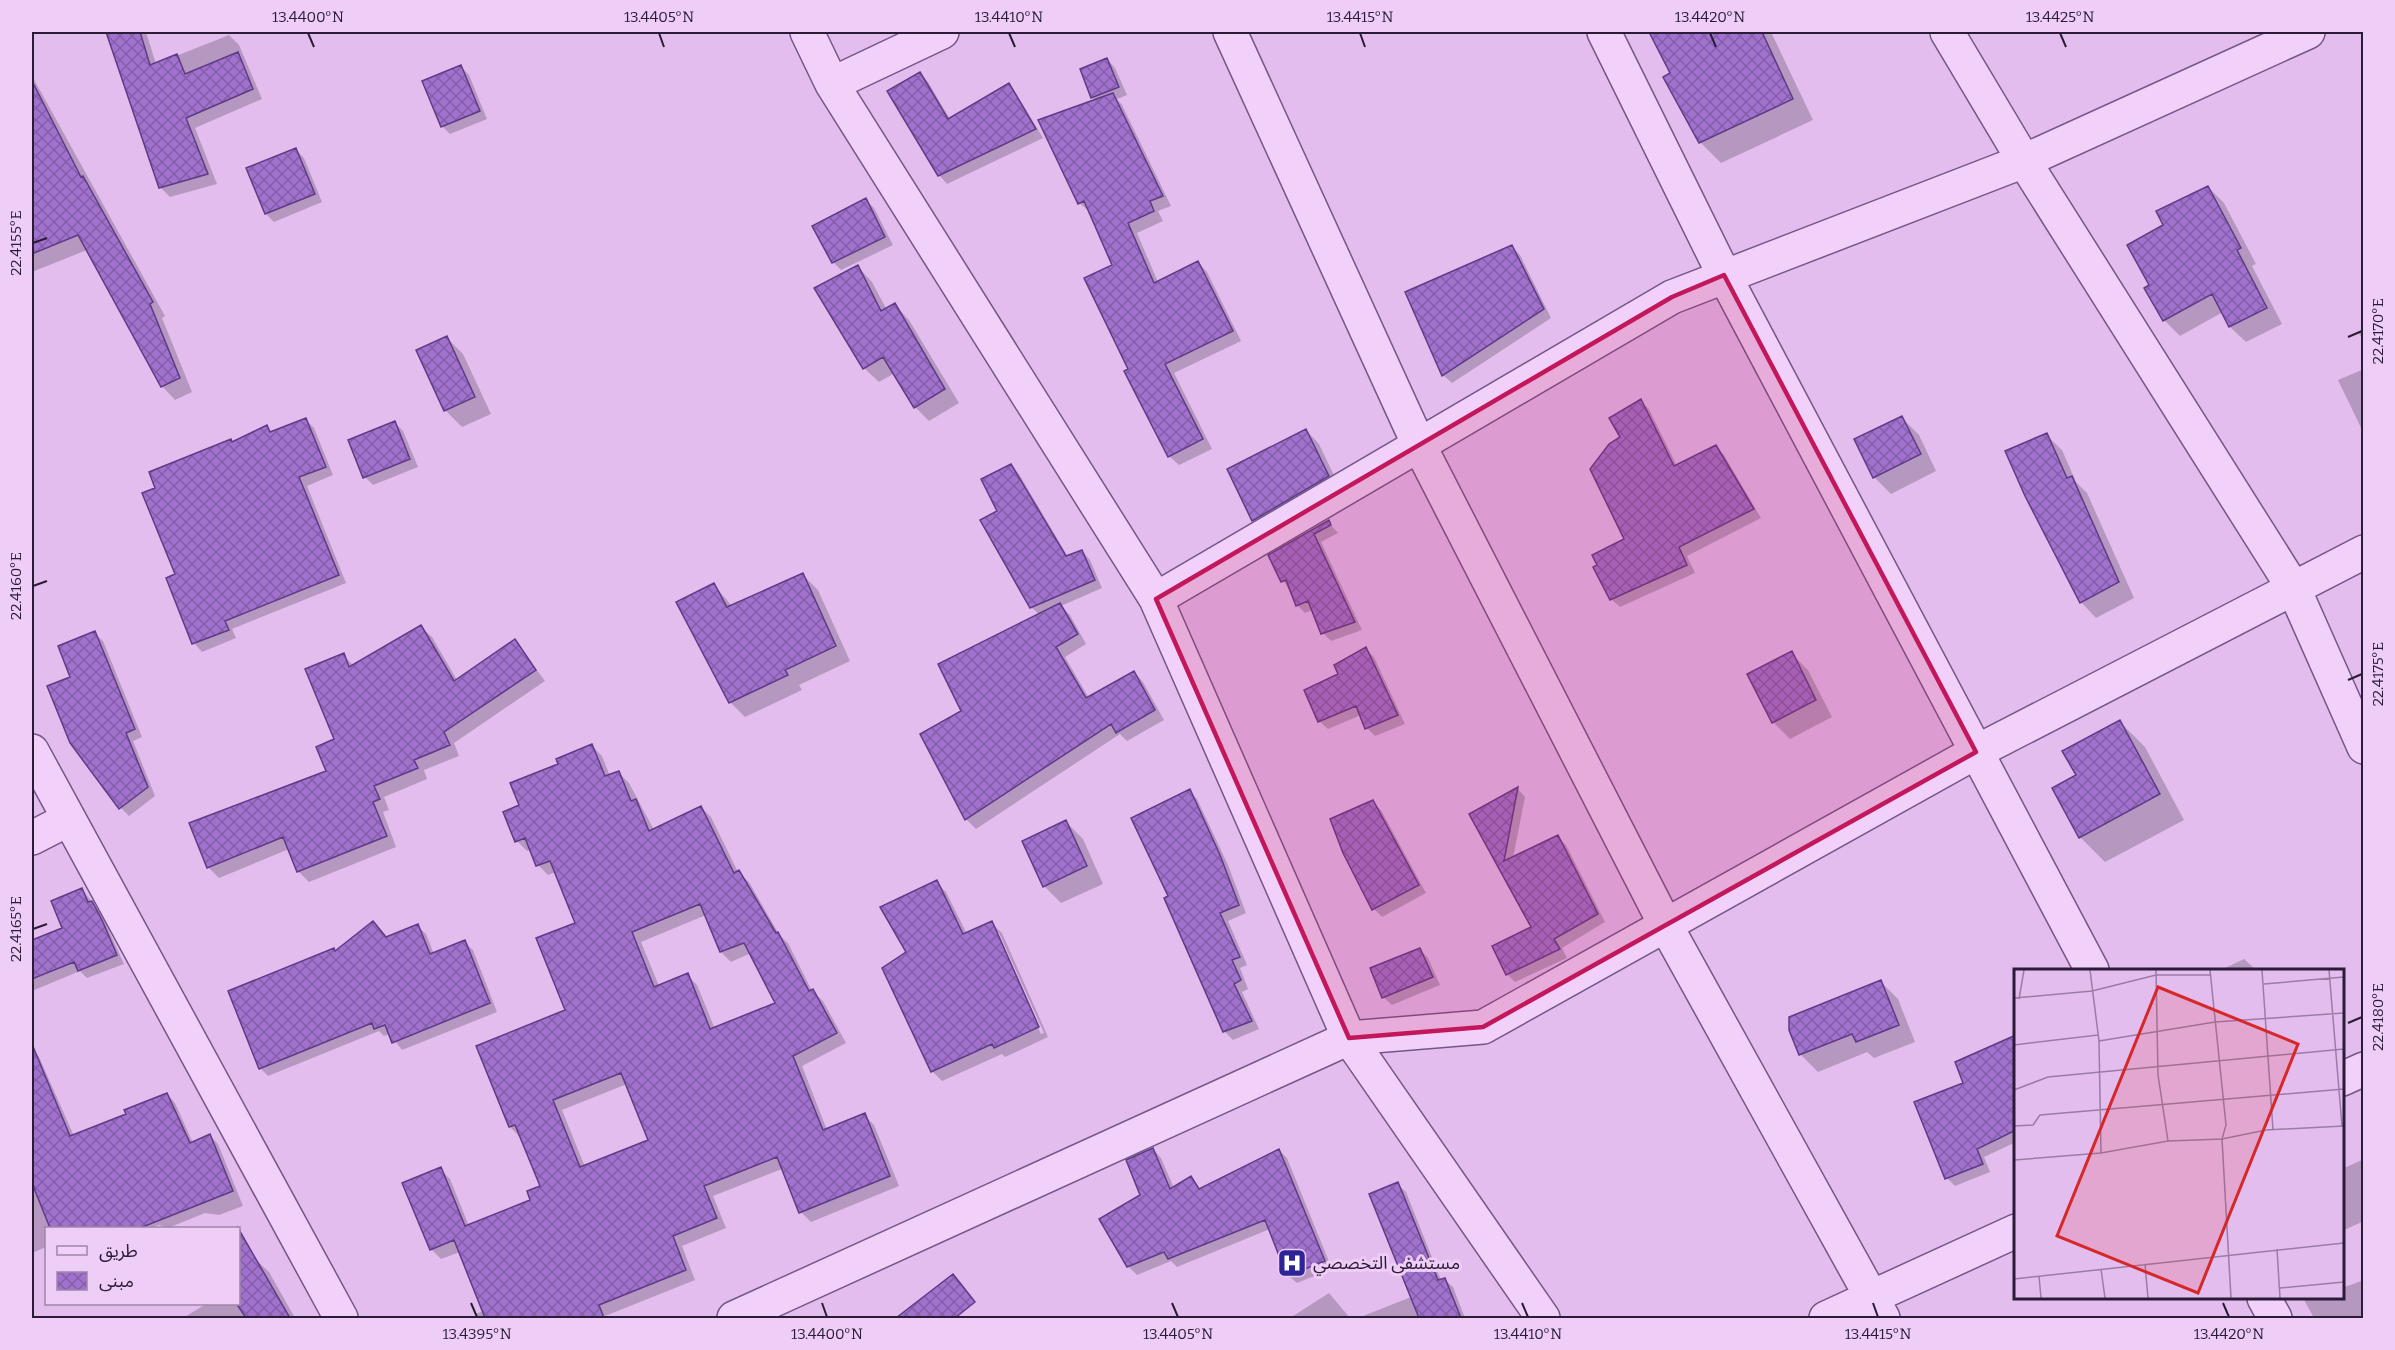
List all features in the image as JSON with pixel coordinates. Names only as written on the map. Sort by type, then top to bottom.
[{"type":"street","points":[[807,32],[832,84],[1156,599],[1349,1038],[1543,1318]]},
{"type":"street","points":[[832,84],[942,32]]},
{"type":"street","points":[[1230,32],[1418,443],[1666,926],[1877,1308]]},
{"type":"street","points":[[1604,32],[1724,275],[2091,969]]},
{"type":"street","points":[[1947,32],[2024,161],[2294,590],[2364,747]]},
{"type":"street","points":[[1156,599],[1418,443],[1672,297],[2024,161],[2308,32]]},
{"type":"street","points":[[734,1318],[1349,1038],[1483,1027],[1976,752],[2364,552]]},
{"type":"street","points":[[32,751],[341,1318]]},
{"type":"street","points":[[32,838],[69,819]]},
{"type":"street","points":[[2344,1079],[2364,1069]]},
{"type":"street","points":[[1826,1318],[1877,1308],[2014,1232]]},
{"type":"street","points":[[2265,1299],[2275,1318]]},
{"type":"highlighted area","points":[[1724,275],[1976,752],[1483,1027],[1349,1038],[1156,599],[1672,297]]},
{"type":"building","points":[[106,32],[140,32],[150,65],[177,54],[185,74],[238,52],[253,89],[186,118],[208,174],[159,188]]},
{"type":"building","points":[[1649,32],[1762,32],[1793,99],[1699,143],[1663,77],[1670,73]]},
{"type":"building","points":[[1107,58],[1119,87],[1091,98],[1080,69]]},
{"type":"building","points":[[461,65],[480,111],[441,127],[422,81]]},
{"type":"building","points":[[920,72],[948,119],[1009,83],[1036,129],[938,176],[887,91]]},
{"type":"building","points":[[32,81],[81,177],[83,176],[153,302],[150,304],[180,378],[161,387],[78,235],[32,254]]},
{"type":"building","points":[[1113,93],[1163,196],[1150,201],[1154,211],[1128,223],[1154,283],[1198,261],[1233,331],[1165,364],[1203,439],[1168,457],[1124,371],[1128,369],[1084,278],[1112,265],[1084,201],[1078,204],[1038,120]]},
{"type":"building","points":[[296,148],[315,194],[265,214],[246,168]]},
{"type":"building","points":[[2208,186],[2241,248],[2237,250],[2267,308],[2229,327],[2212,294],[2163,321],[2144,288],[2149,285],[2127,245],[2163,225],[2156,211]]},
{"type":"building","points":[[866,198],[885,237],[832,263],[812,226]]},
{"type":"building","points":[[1512,245],[1544,309],[1442,376],[1405,292]]},
{"type":"building","points":[[858,265],[881,311],[895,303],[945,389],[914,408],[883,357],[863,369],[814,288]]},
{"type":"building","points":[[447,336],[475,397],[444,411],[416,350]]},
{"type":"building","points":[[1641,399],[1674,466],[1716,445],[1754,509],[1679,547],[1687,565],[1610,600],[1593,567],[1597,565],[1592,555],[1624,539],[1590,469],[1609,444],[1620,437],[1609,418]]},
{"type":"building","points":[[1902,416],[1921,454],[1873,478],[1854,439]]},
{"type":"building","points":[[306,418],[326,467],[299,477],[339,575],[225,621],[229,630],[192,644],[166,578],[175,574],[142,493],[155,488],[149,472],[231,439],[232,442],[267,425],[270,432]]},
{"type":"building","points":[[395,421],[410,459],[363,478],[348,440]]},
{"type":"building","points":[[1306,429],[1329,476],[1252,521],[1227,469]]},
{"type":"building","points":[[2047,433],[2067,478],[2072,476],[2119,582],[2080,603],[2025,496],[2005,451]]},
{"type":"building","points":[[1011,464],[1066,556],[1082,550],[1095,580],[1030,608],[980,520],[997,511],[981,479]]},
{"type":"building","points":[[1329,520],[1331,525],[1314,534],[1355,622],[1321,634],[1308,601],[1296,606],[1286,580],[1281,582],[1268,555]]},
{"type":"building","points":[[803,573],[836,646],[785,670],[788,675],[729,703],[676,602],[714,583],[727,607]]},
{"type":"building","points":[[1060,603],[1078,634],[1056,647],[1086,698],[1134,671],[1155,710],[1116,733],[1111,724],[965,820],[920,734],[961,711],[938,664]]},
{"type":"building","points":[[421,625],[454,681],[515,639],[536,670],[444,732],[450,745],[414,760],[418,768],[374,786],[380,799],[373,802],[387,836],[297,872],[283,837],[207,868],[189,823],[326,771],[316,747],[334,739],[305,669],[344,653],[349,667]]},
{"type":"building","points":[[95,631],[135,729],[126,733],[148,787],[119,809],[70,743],[47,686],[70,677],[58,646]]},
{"type":"building","points":[[1366,647],[1398,715],[1365,729],[1356,706],[1318,722],[1304,690],[1338,674],[1334,665]]},
{"type":"building","points":[[1792,651],[1816,700],[1772,723],[1747,674]]},
{"type":"building","points":[[2120,720],[2160,794],[2079,838],[2052,788],[2076,775],[2062,751]]},
{"type":"building","points":[[592,744],[605,776],[619,771],[631,801],[636,799],[649,831],[701,806],[734,873],[739,870],[776,933],[778,932],[809,991],[813,989],[837,1033],[793,1056],[823,1130],[865,1113],[890,1176],[799,1213],[777,1157],[704,1186],[717,1218],[673,1236],[686,1270],[599,1305],[604,1318],[485,1318],[454,1240],[430,1250],[402,1183],[441,1167],[465,1226],[530,1200],[527,1191],[540,1186],[515,1125],[509,1127],[476,1046],[565,1010],[536,938],[575,923],[550,861],[536,866],[525,838],[515,842],[503,812],[519,805],[510,783],[558,764],[556,759]],"holes":[[[700,904],[720,952],[744,943],[775,1003],[710,1029],[688,973],[654,987],[632,932]],[[621,1073],[648,1140],[580,1167],[553,1100]]]},
{"type":"building","points":[[1518,787],[1504,861],[1558,835],[1598,914],[1554,939],[1560,949],[1506,975],[1492,946],[1531,927],[1469,814]]},
{"type":"building","points":[[1190,789],[1220,855],[1239,905],[1220,913],[1240,957],[1232,960],[1241,980],[1234,984],[1252,1021],[1223,1032],[1164,898],[1168,896],[1131,818]]},
{"type":"building","points":[[1373,800],[1419,885],[1372,910],[1343,853],[1330,819]]},
{"type":"building","points":[[1066,820],[1087,866],[1043,887],[1022,841]]},
{"type":"building","points":[[937,880],[963,934],[992,921],[1039,1027],[994,1048],[992,1044],[931,1072],[882,968],[906,952],[880,907]]},
{"type":"building","points":[[82,888],[88,902],[92,901],[102,920],[117,955],[78,971],[74,962],[32,979],[32,940],[62,928],[51,901]]},
{"type":"building","points":[[373,921],[386,937],[418,924],[430,954],[465,940],[490,1003],[392,1043],[385,1025],[374,1029],[372,1023],[259,1069],[228,991],[334,948],[335,951]]},
{"type":"building","points":[[1420,948],[1433,977],[1382,998],[1370,968]]},
{"type":"building","points":[[1881,980],[1899,1025],[1856,1042],[1852,1034],[1799,1055],[1789,1030],[1789,1017]]},
{"type":"building","points":[[2014,1036],[2014,1131],[1977,1149],[1983,1164],[1945,1179],[1914,1102],[1963,1083],[1955,1062]]},
{"type":"building","points":[[32,1044],[70,1136],[126,1114],[124,1110],[167,1093],[190,1143],[210,1134],[233,1191],[143,1227],[50,1227],[32,1183]]},
{"type":"building","points":[[1153,1148],[1170,1189],[1191,1176],[1199,1189],[1279,1149],[1325,1261],[1287,1276],[1265,1220],[1168,1259],[1164,1252],[1127,1267],[1099,1219],[1140,1195],[1126,1160]]},
{"type":"building","points":[[1398,1182],[1438,1280],[1445,1278],[1461,1318],[1419,1318],[1369,1194]]},
{"type":"building","points":[[240,1231],[290,1318],[246,1318],[238,1306],[240,1305]]},
{"type":"building","points":[[953,1274],[975,1302],[955,1318],[896,1318]]},
{"type":"place","name":"مستشفى التخصصي","points":[[1292,1263]]}]
